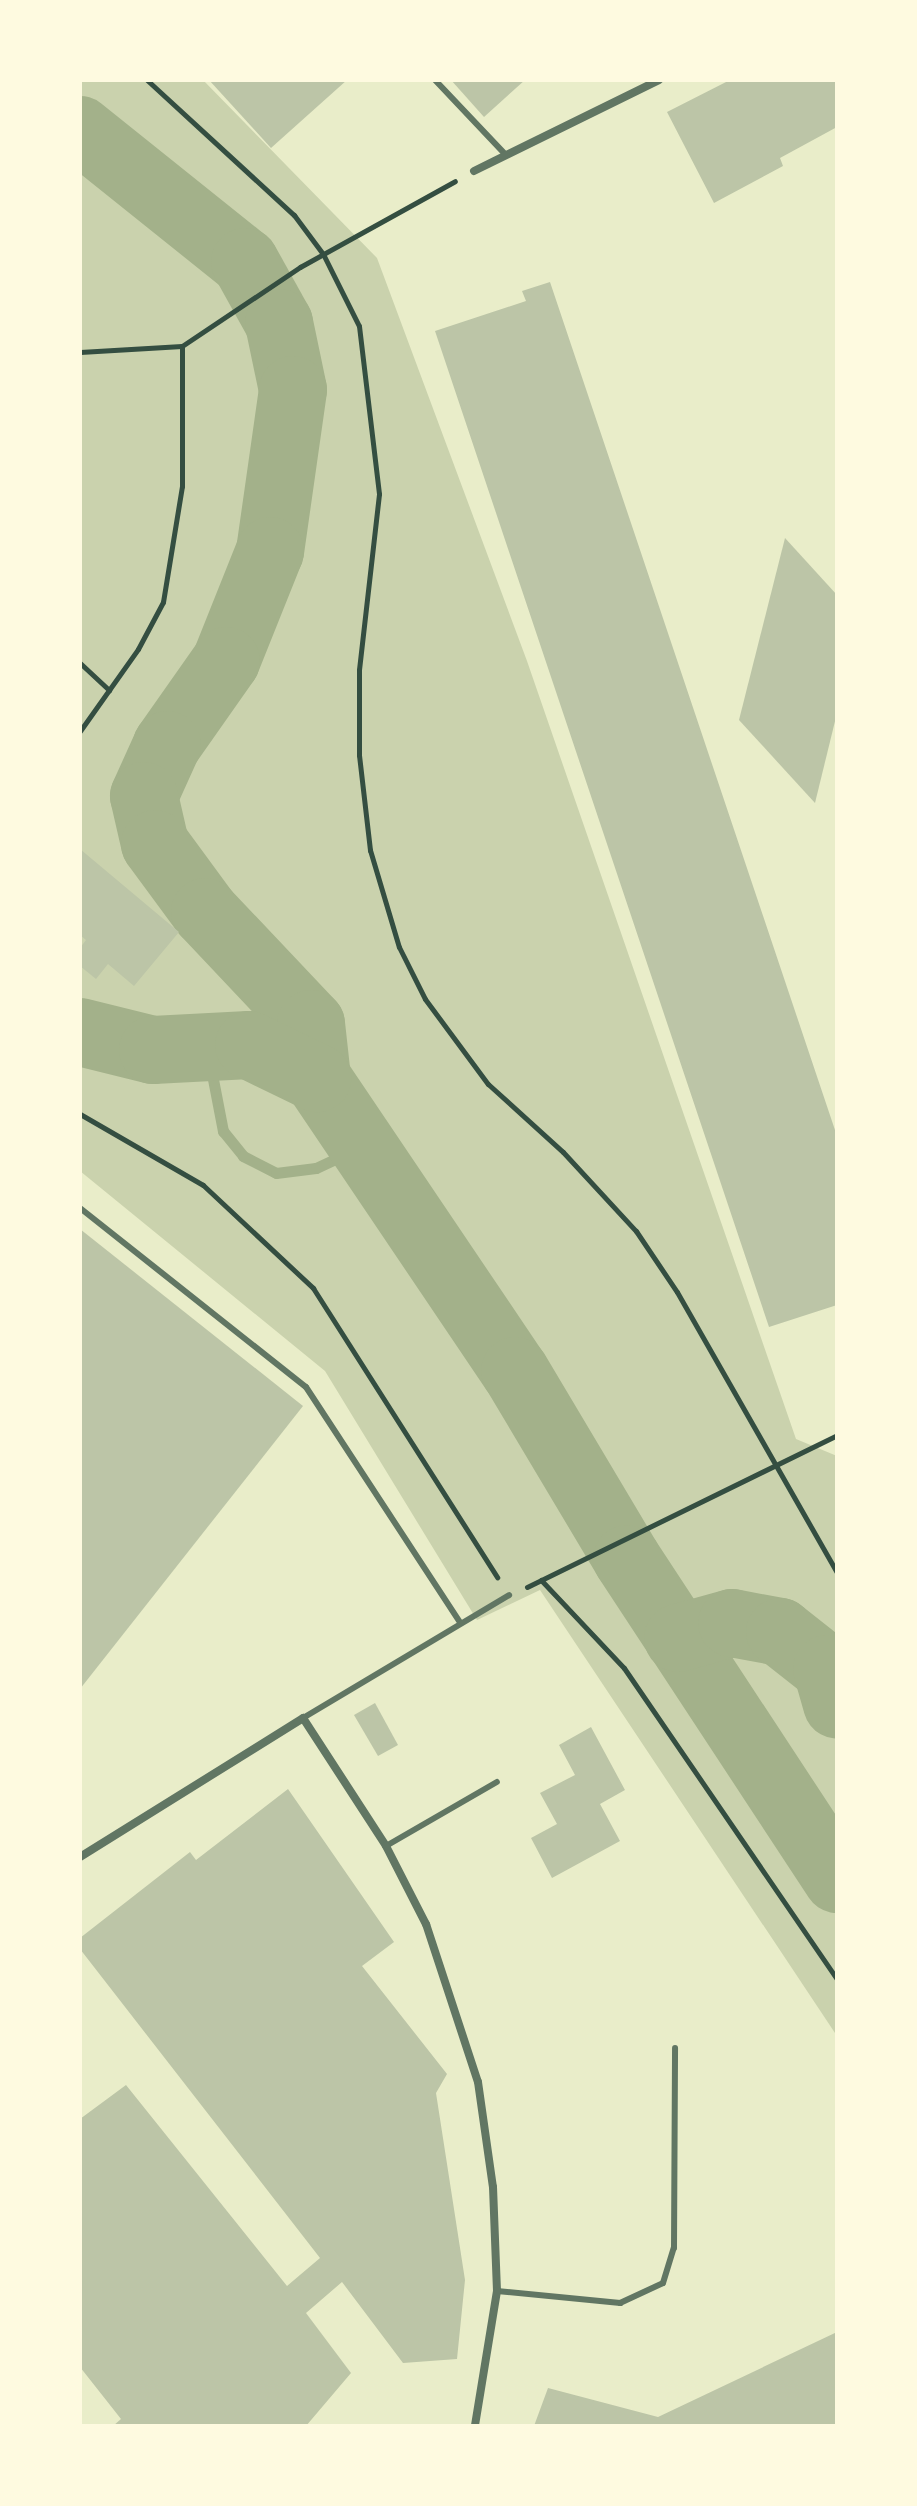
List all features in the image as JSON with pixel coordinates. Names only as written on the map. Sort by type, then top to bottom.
[{"type":"street","points":[[474,171],[659,80]]},
{"type":"street","points":[[80,1857],[303,1718],[386,1846],[426,1924],[478,2082],[493,2187],[497,2291],[475,2426]]},
{"type":"lane","points":[[435,80],[505,154]]},
{"type":"lane","points":[[80,1208],[306,1387],[460,1622]]},
{"type":"lane","points":[[303,1718],[509,1595]]},
{"type":"lane","points":[[386,1846],[497,1782]]},
{"type":"lane","points":[[497,2291],[620,2303],[663,2283],[674,2248],[675,2048]]},
{"type":"path","points":[[147,80],[294,215],[323,254],[359,326],[379,494],[359,670],[359,755],[370,850],[399,947],[425,999],[480,1074],[589,1178],[636,1231],[677,1292],[837,1572]]},
{"type":"path","points":[[80,352],[182,346],[300,267],[474,171]]},
{"type":"path","points":[[80,731],[163,602],[182,486],[182,346]]},
{"type":"path","points":[[80,663],[109,690]]},
{"type":"path","points":[[80,1114],[203,1185],[313,1288],[509,1595]]},
{"type":"path","points":[[837,1435],[674,1511],[541,1580],[624,1668],[837,1979]]},
{"type":"green space","points":[[80,80],[203,80],[377,258],[527,661],[796,1439],[837,1456],[837,2036],[540,1590],[477,1620],[325,1371],[80,1171]]},
{"type":"building","points":[[209,80],[347,80],[271,148]]},
{"type":"building","points":[[451,80],[525,80],[484,117]]},
{"type":"building","points":[[730,80],[837,80],[837,127],[780,158],[783,166],[714,203],[667,112]]},
{"type":"building","points":[[550,282],[837,1136],[837,1305],[769,1327],[435,331],[526,301],[522,291]]},
{"type":"building","points":[[785,538],[837,595],[837,713],[815,803],[739,720]]},
{"type":"building","points":[[80,849],[179,932],[134,986],[108,964],[96,979],[80,966],[80,948],[86,940],[80,935]]},
{"type":"building","points":[[80,1229],[303,1406],[80,1689]]},
{"type":"building","points":[[375,1703],[398,1745],[378,1756],[354,1715]]},
{"type":"building","points":[[591,1727],[625,1790],[600,1804],[620,1841],[552,1878],[531,1838],[557,1824],[540,1793],[575,1775],[559,1745]]},
{"type":"building","points":[[288,1789],[394,1942],[362,1966],[447,2074],[436,2093],[465,2280],[457,2359],[403,2363],[342,2282],[306,2313],[351,2373],[306,2426],[113,2426],[121,2419],[80,2367],[80,2119],[126,2085],[287,2286],[320,2258],[80,1949],[80,1938],[190,1852],[196,1860]]},
{"type":"building","points":[[837,2332],[837,2426],[534,2426],[548,2388],[658,2417]]},
{"type":"waterway","points":[[80,130],[245,262],[279,323],[293,390],[270,551],[226,661],[167,745],[144,796],[155,844],[205,912],[311,1024],[317,1078],[515,1371],[627,1559],[837,1879]]},
{"type":"waterway","points":[[80,1032],[153,1050],[249,1045],[317,1078]]},
{"type":"waterway","points":[[207,1048],[223,1131],[243,1156],[276,1173],[316,1168],[363,1146]]},
{"type":"waterway","points":[[678,1638],[732,1623],[780,1632],[827,1669],[837,1705]]}]
